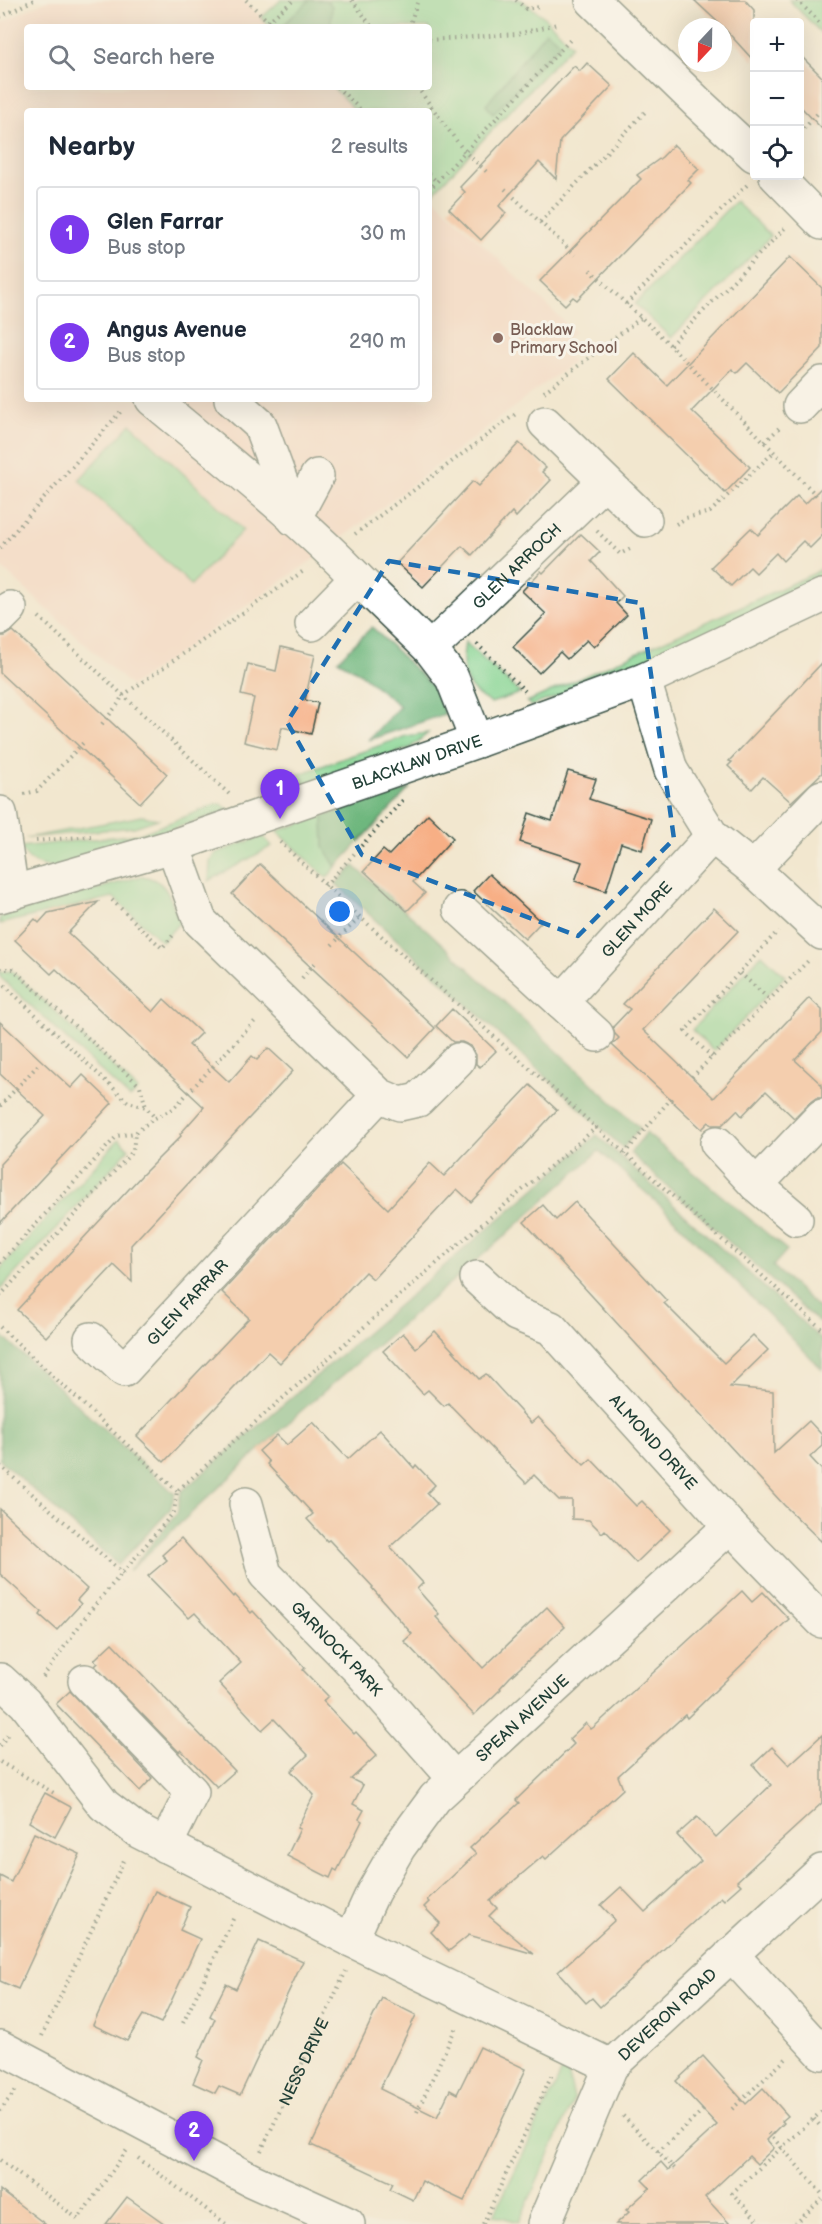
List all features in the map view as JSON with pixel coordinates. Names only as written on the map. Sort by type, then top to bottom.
[{"type":"street","points":[[592,0],[699,104],[750,160]]},
{"type":"street","points":[[774,180],[816,206]]},
{"type":"street","points":[[234,402],[260,425],[294,519]]},
{"type":"street","points":[[138,403],[294,519],[332,552],[430,649],[452,678],[477,741]]},
{"type":"street","points":[[538,407],[604,482],[645,520]]},
{"type":"street","points":[[294,519],[317,476]]},
{"type":"street","name":"GLEN ARROCH","points":[[430,649],[604,482]]},
{"type":"street","points":[[312,624],[357,578]]},
{"type":"street","name":"BLACKLAW DRIVE","points":[[6,894],[173,846],[477,741],[644,680],[822,596]]},
{"type":"street","points":[[644,680],[671,770],[712,836],[753,869],[796,909],[818,944]]},
{"type":"street","points":[[753,869],[822,797]]},
{"type":"street","points":[[6,894],[8,818]]},
{"type":"street","name":"GLEN MORE","points":[[561,1002],[712,836]]},
{"type":"street","points":[[173,846],[200,921],[379,1095],[400,1104],[418,1100],[458,1060]]},
{"type":"street","points":[[460,909],[597,1035]]},
{"type":"street","name":"GLEN FARRAR","points":[[91,1339],[124,1370],[379,1095]]},
{"type":"street","points":[[756,1185],[822,1116]]},
{"type":"street","points":[[717,1143],[756,1185],[796,1219]]},
{"type":"street","name":"ALMOND DRIVE","points":[[477,1278],[516,1314],[551,1328],[730,1526],[822,1621]]},
{"type":"street","name":"GARNOCK PARK","points":[[246,1504],[265,1574],[360,1671],[454,1778]]},
{"type":"street","name":"SPEAN AVENUE","points":[[355,1942],[373,1892],[399,1847],[435,1798],[454,1778],[730,1526]]},
{"type":"street","points":[[0,1680],[25,1703],[104,1805],[152,1838],[355,1942],[567,2045],[606,2080]]},
{"type":"street","points":[[85,1681],[192,1792],[152,1838]]},
{"type":"street","name":"DEVERON ROAD","points":[[544,2224],[606,2080],[731,1954],[822,1871]]},
{"type":"street","points":[[731,1954],[815,2045]]},
{"type":"street","points":[[0,2047],[251,2180],[348,2224]]},
{"type":"path","points":[[0,17],[34,0]]},
{"type":"path","points":[[246,0],[271,24]]},
{"type":"path","points":[[268,21],[294,0]]},
{"type":"path","points":[[352,0],[370,24]]},
{"type":"path","points":[[410,24],[418,0]]},
{"type":"path","points":[[516,0],[526,9],[540,8]]},
{"type":"path","points":[[797,0],[822,25]]},
{"type":"path","points":[[432,40],[517,34],[557,24]]},
{"type":"path","points":[[432,186],[570,40]]},
{"type":"path","points":[[340,90],[359,108]]},
{"type":"path","points":[[419,90],[464,151],[489,174]]},
{"type":"path","points":[[540,222],[645,112]]},
{"type":"path","points":[[804,129],[817,114]]},
{"type":"path","points":[[432,177],[436,181]]},
{"type":"path","points":[[626,304],[751,180]]},
{"type":"path","points":[[505,189],[575,255]]},
{"type":"path","points":[[670,345],[777,237],[816,206]]},
{"type":"path","points":[[590,270],[642,317],[819,498]]},
{"type":"path","points":[[102,724],[122,696],[538,407],[642,317]]},
{"type":"path","points":[[0,548],[138,403]]},
{"type":"path","points":[[758,467],[775,451]]},
{"type":"path","points":[[14,612],[122,696],[230,794],[219,798]]},
{"type":"path","points":[[456,623],[530,696]]},
{"type":"path","points":[[8,818],[84,742]]},
{"type":"path","points":[[325,886],[415,786],[419,761]]},
{"type":"path","points":[[253,817],[325,886],[822,1329]]},
{"type":"path","points":[[8,818],[93,835]]},
{"type":"path","points":[[112,900],[162,948],[183,925],[198,915]]},
{"type":"path","points":[[712,1057],[685,1031],[796,909]]},
{"type":"path","points":[[332,945],[360,917]]},
{"type":"path","points":[[692,1077],[770,999],[818,944]]},
{"type":"path","points":[[0,1263],[117,1136],[135,1133],[155,1118],[173,1109],[278,998],[291,990],[316,962]]},
{"type":"path","points":[[0,969],[13,969],[140,1086],[146,1107],[155,1118]]},
{"type":"path","points":[[740,973],[770,999]]},
{"type":"path","points":[[0,981],[128,1102],[146,1107]]},
{"type":"path","points":[[0,1106],[39,1064]]},
{"type":"path","points":[[624,1154],[674,1095]]},
{"type":"path","points":[[25,1703],[89,1612],[174,1512],[177,1491],[463,1240],[597,1127]]},
{"type":"path","points":[[0,1296],[134,1151],[135,1133]]},
{"type":"path","points":[[0,1327],[177,1491]]},
{"type":"path","points":[[0,1466],[123,1573]]},
{"type":"path","points":[[41,2037],[152,1838]]},
{"type":"path","points":[[183,2023],[248,1888]]},
{"type":"path","name":"NESS DRIVE","points":[[251,2180],[262,2149],[355,1942]]},
{"type":"path","points":[[417,2112],[470,1997]]},
{"type":"path","points":[[483,2224],[567,2045]]},
{"type":"path","points":[[732,2109],[815,2045]]},
{"type":"path","points":[[606,2080],[658,2152],[675,2169]]},
{"type":"path","points":[[0,2111],[16,2090]]},
{"type":"path","points":[[658,2152],[703,2110]]},
{"type":"path","points":[[761,2224],[732,2193],[822,2111]]},
{"type":"path","points":[[814,2119],[822,2128]]},
{"type":"path","points":[[769,2133],[822,2194]]},
{"type":"path","points":[[0,2160],[78,2219],[128,2150],[226,2224]]},
{"type":"path","points":[[795,2224],[822,2199]]},
{"type":"highlighted area","points":[[389,561],[641,603],[674,839],[578,936],[362,855],[287,722]]},
{"type":"shaded area","name":"Blacklaw Primary School","points":[[47,0],[243,0],[267,24],[24,24],[24,90],[335,90],[353,108],[24,108],[24,402],[432,402],[432,196],[575,332],[560,345],[573,362],[318,556],[131,686],[0,566],[0,24]]},
{"type":"green space","points":[[281,0],[521,0],[543,16],[572,45],[432,194],[432,108],[353,108],[335,90],[432,90],[432,24],[267,24],[261,18]]},
{"type":"green space","points":[[310,0],[326,0],[332,6],[330,24],[284,24]]},
{"type":"green space","points":[[789,0],[822,0],[822,34]]},
{"type":"green space","points":[[546,31],[561,43],[493,114],[486,105]]},
{"type":"green space","points":[[735,201],[771,236],[671,338],[635,304]]},
{"type":"green space","points":[[131,424],[243,530],[191,585],[79,480]]},
{"type":"green space","points":[[822,568],[822,583],[614,676],[531,706],[527,702],[813,574]]},
{"type":"green space","points":[[372,627],[434,688],[445,714],[368,740],[400,706],[357,671],[338,660]]},
{"type":"green space","points":[[465,642],[520,693],[491,703],[474,692],[464,670]]},
{"type":"green space","points":[[428,733],[410,748],[277,794],[272,784],[406,736]]},
{"type":"green space","points":[[409,789],[336,867],[324,847],[323,816]]},
{"type":"green space","points":[[217,804],[230,810],[54,868],[34,862],[26,857],[20,847],[140,834]]},
{"type":"green space","points":[[142,816],[158,819],[134,827],[26,838]]},
{"type":"green space","points":[[323,816],[324,847],[336,867],[327,878],[277,831]]},
{"type":"green space","points":[[263,836],[272,846],[209,881],[210,860],[216,853]]},
{"type":"green space","points":[[354,866],[427,930],[640,1128],[623,1148],[336,884]]},
{"type":"green space","points":[[142,876],[151,878],[163,887],[171,899],[180,922],[162,942],[113,897],[0,924],[0,917]]},
{"type":"green space","points":[[762,954],[785,976],[714,1051],[692,1030]]},
{"type":"green space","points":[[12,971],[138,1090],[130,1098],[0,977],[0,972]]},
{"type":"green space","points":[[646,1133],[787,1250],[773,1266],[822,1311],[822,1322],[817,1321],[630,1153]]},
{"type":"green space","points":[[597,1135],[822,1340],[822,1369],[663,1208],[599,1151],[498,1242],[300,1412],[129,1571],[177,1513],[181,1492]]},
{"type":"green space","points":[[119,1139],[129,1149],[0,1290],[0,1269]]},
{"type":"green space","points":[[0,1334],[175,1494],[170,1510],[118,1565],[0,1460]]},
{"type":"green space","points":[[566,2063],[574,2099],[519,2222],[494,2215]]},
{"type":"building","points":[[694,0],[745,0],[754,10],[754,18],[750,18],[750,57],[732,37],[732,18],[713,18]]},
{"type":"building","points":[[804,59],[822,77],[822,129],[804,110]]},
{"type":"building","points":[[587,63],[612,86],[560,141],[556,179],[539,162],[499,206],[506,213],[481,240],[449,209],[465,192],[460,187],[574,66],[580,71]]},
{"type":"building","points":[[674,145],[699,169],[688,180],[691,183],[577,300],[573,297],[565,305],[540,281],[641,179],[637,175]]},
{"type":"building","points":[[790,257],[822,288],[822,348],[778,393],[747,363],[737,373],[732,369],[692,411],[750,467],[725,493],[609,379],[634,353],[667,385]]},
{"type":"building","points":[[519,443],[546,468],[542,472],[551,480],[516,517],[512,512],[472,555],[462,546],[423,587],[397,563],[473,481],[479,486]]},
{"type":"building","points":[[822,487],[822,536],[810,548],[803,541],[783,561],[776,553],[756,573],[750,567],[731,586],[711,567],[751,528],[758,535],[797,496],[805,504]]},
{"type":"building","points":[[581,534],[600,552],[591,561],[623,596],[616,603],[627,615],[594,647],[587,640],[567,659],[560,652],[539,673],[513,647],[546,614],[522,591]]},
{"type":"building","points":[[13,631],[167,774],[140,803],[0,673],[0,636]]},
{"type":"building","points":[[281,647],[315,655],[305,700],[318,703],[311,734],[282,727],[277,750],[244,742],[254,698],[241,695],[248,664],[276,671]]},
{"type":"building","points":[[822,663],[822,773],[791,802],[763,777],[752,789],[728,766],[732,762],[729,761]]},
{"type":"building","points":[[568,771],[596,779],[589,799],[651,819],[642,850],[621,843],[606,891],[575,881],[582,862],[520,842],[529,813],[552,821]]},
{"type":"building","points":[[428,814],[453,838],[413,882],[425,893],[407,911],[364,871],[383,850],[389,855]]},
{"type":"building","points":[[260,864],[435,1028],[408,1057],[232,894]]},
{"type":"building","points":[[489,874],[541,922],[525,939],[473,891]]},
{"type":"building","points":[[98,902],[68,933],[153,1012],[164,999],[201,1033],[189,1045],[229,1082],[252,1056],[257,1060],[268,1048],[293,1071],[131,1245],[132,1282],[114,1265],[46,1337],[17,1310],[181,1136],[180,1134],[204,1107],[56,969],[51,974],[15,940],[35,919],[39,923],[48,913]]},
{"type":"building","points":[[714,908],[738,931],[643,1030],[714,1098],[809,998],[822,1010],[822,1032],[795,1060],[822,1085],[822,1098],[816,1098],[809,1103],[794,1118],[766,1091],[742,1116],[737,1110],[722,1125],[712,1125],[709,1122],[702,1129],[612,1045],[619,1038],[613,1027],[630,1009],[623,1004]]},
{"type":"building","points":[[452,1009],[496,1051],[480,1067],[476,1064],[476,1055],[471,1046],[462,1042],[453,1042],[436,1026]]},
{"type":"building","points":[[0,1022],[71,1088],[83,1075],[112,1103],[0,1223],[0,1164],[45,1116],[0,1074]]},
{"type":"building","points":[[530,1085],[557,1110],[471,1202],[457,1189],[373,1279],[365,1272],[280,1363],[268,1352],[164,1462],[137,1436],[249,1318],[222,1292],[341,1164],[388,1209],[430,1163],[444,1176]]},
{"type":"building","points":[[575,1202],[667,1301],[664,1303],[724,1363],[753,1335],[768,1350],[730,1387],[773,1391],[774,1453],[809,1421],[822,1435],[822,1446],[810,1457],[822,1470],[822,1542],[784,1505],[524,1222],[543,1205],[556,1220]]},
{"type":"building","points":[[435,1331],[479,1379],[486,1374],[531,1423],[538,1417],[584,1465],[591,1459],[636,1506],[642,1501],[670,1530],[636,1563],[605,1530],[602,1533],[589,1520],[572,1519],[572,1500],[559,1500],[534,1475],[526,1483],[448,1403],[444,1406],[428,1390],[423,1394],[383,1351],[403,1333],[416,1348]]},
{"type":"building","points":[[313,1422],[348,1459],[380,1430],[414,1468],[416,1465],[435,1485],[427,1493],[437,1504],[390,1547],[423,1583],[417,1589],[439,1614],[436,1617],[483,1668],[547,1607],[565,1627],[510,1677],[474,1715],[404,1641],[412,1634],[373,1587],[307,1519],[313,1514],[267,1464],[269,1462],[259,1451],[277,1435],[287,1445]]},
{"type":"building","points":[[0,1509],[87,1589],[77,1600],[81,1604],[57,1630],[40,1615],[42,1612],[0,1574]]},
{"type":"building","points":[[181,1538],[233,1597],[235,1595],[251,1613],[253,1611],[305,1668],[303,1670],[328,1696],[323,1701],[377,1755],[351,1779],[363,1785],[353,1804],[364,1810],[359,1819],[362,1821],[337,1871],[334,1869],[330,1878],[287,1856],[300,1829],[297,1828],[314,1795],[291,1771],[308,1755],[274,1719],[262,1730],[219,1683],[241,1663],[195,1613],[189,1618],[148,1576],[167,1560],[162,1555]]},
{"type":"building","points":[[742,1591],[752,1602],[763,1592],[789,1619],[687,1718],[685,1715],[618,1776],[623,1789],[546,1859],[543,1856],[490,1901],[497,1908],[489,1916],[534,1954],[469,1935],[449,1951],[431,1932],[440,1923],[424,1907],[429,1902],[427,1900],[476,1854],[470,1848],[519,1803],[516,1800],[574,1744],[569,1739],[586,1723],[591,1729],[594,1727]]},
{"type":"building","points":[[112,1643],[235,1771],[217,1787],[181,1750],[179,1752],[95,1666],[98,1663],[94,1660]]},
{"type":"building","points":[[70,1691],[152,1778],[140,1791],[56,1704]]},
{"type":"building","points":[[822,1735],[822,1803],[737,1881],[741,1885],[724,1900],[721,1897],[600,2007],[592,1998],[586,2003],[558,1972],[615,1920],[601,1905],[621,1887],[645,1912],[701,1861],[677,1835],[697,1817],[716,1837],[771,1785],[753,1765],[772,1747],[789,1765]]},
{"type":"building","points":[[45,1793],[71,1807],[55,1837],[29,1822]]},
{"type":"building","points":[[34,1833],[80,1854],[18,1989],[0,1981],[0,1876],[11,1882]]},
{"type":"building","points":[[155,1891],[190,1907],[180,1930],[200,1939],[161,2023],[143,2015],[127,2041],[93,2025]]},
{"type":"building","points":[[259,1941],[303,1961],[240,2095],[219,2086],[215,2093],[193,2083],[203,2060],[198,2057],[215,2019],[210,2016],[226,1984],[236,1989]]},
{"type":"building","points":[[382,1998],[416,2015],[380,2089],[437,2117],[450,2090],[457,2094],[480,2047],[526,2069],[464,2201],[422,2181],[413,2200],[390,2189],[393,2183],[311,2145]]},
{"type":"building","points":[[703,2056],[746,2104],[763,2088],[788,2116],[767,2140],[774,2148],[757,2164],[749,2156],[705,2197],[730,2224],[616,2224],[629,2212],[626,2210],[650,2188],[642,2180],[661,2162],[668,2170],[717,2125],[676,2081]]},
{"type":"building","points":[[0,2190],[45,2224],[0,2224]]},
{"type":"building","points":[[127,2197],[165,2224],[106,2224]]},
{"type":"place","name":"Blacklaw Primary School","points":[[498,338]]},
{"type":"place","name":"Glen Farrar","points":[[280,819]]},
{"type":"place","name":"Angus Avenue","points":[[194,2161]]}]
